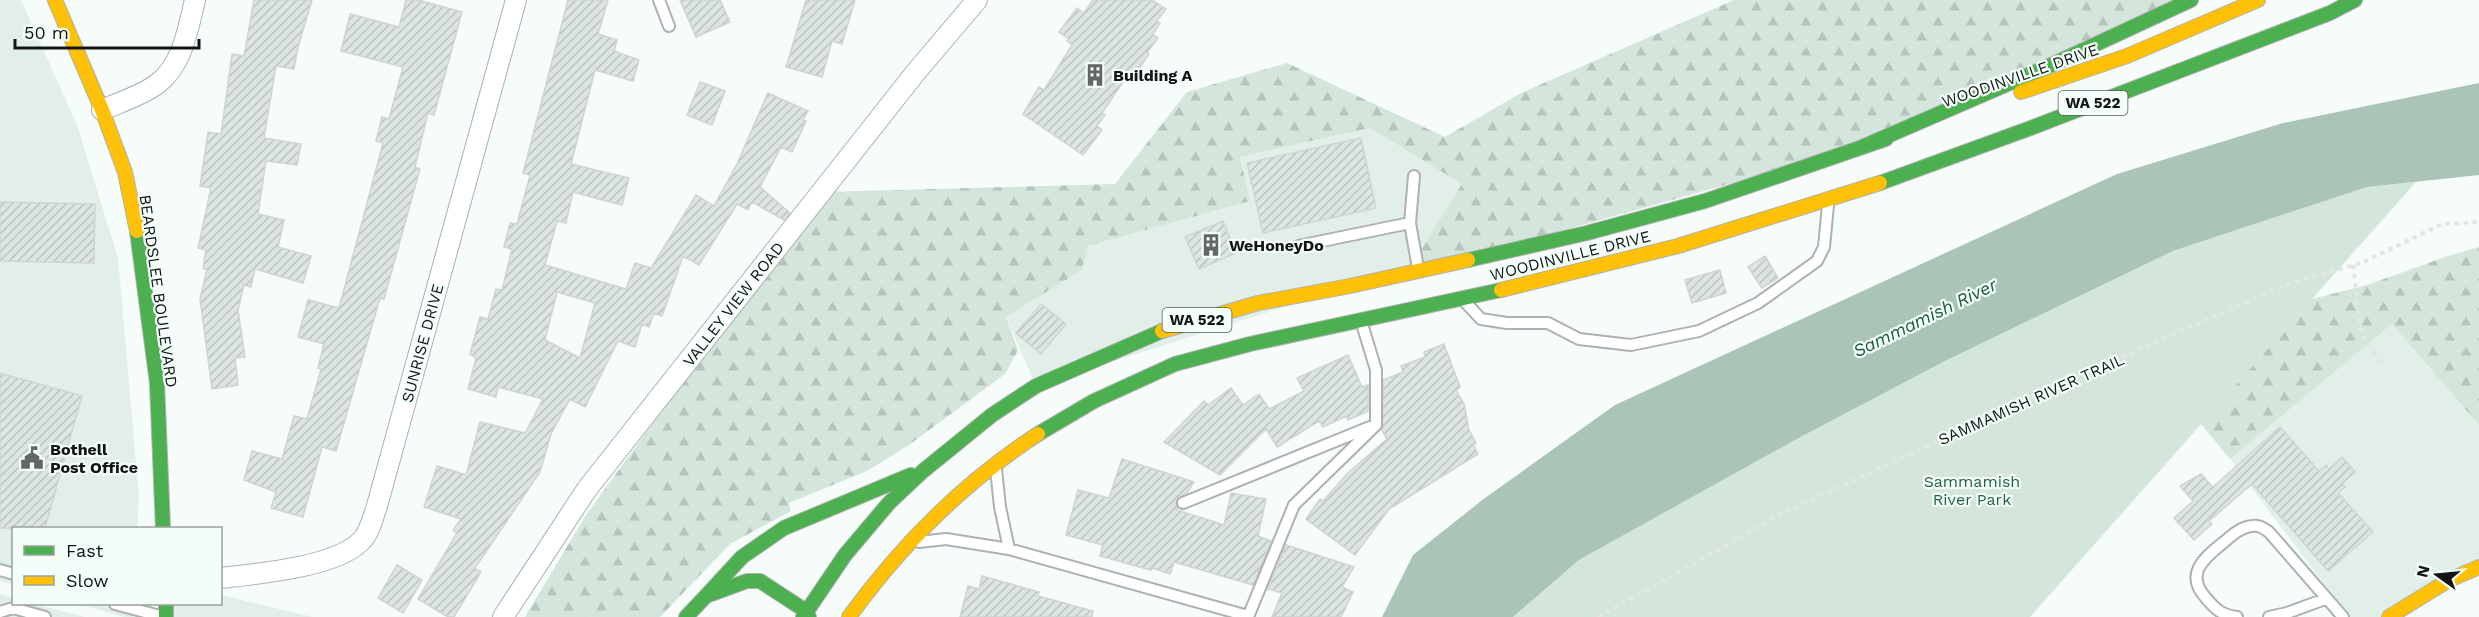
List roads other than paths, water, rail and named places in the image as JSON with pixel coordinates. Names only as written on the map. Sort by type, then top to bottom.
[{"type":"main road","name":"BEARDSLEE BOULEVARD","points":[[56,0],[125,172],[139,242],[157,384],[163,527]]},
{"type":"main road","points":[[1862,147],[2049,66],[2191,0]]},
{"type":"main road","name":"WOODINVILLE DRIVE","points":[[806,615],[836,568],[874,521],[922,471],[992,415],[1035,386],[1136,341],[1171,328],[1258,303],[1419,271],[1587,233],[1695,204],[2127,56],[2258,0]]},
{"type":"main road","name":"WOODINVILLE DRIVE","points":[[849,617],[907,543],[940,511],[996,464],[1046,428],[1084,405],[1179,362],[1535,282],[1720,234],[1898,177],[2298,25],[2355,0]]},
{"type":"main road","points":[[686,617],[742,557],[784,528],[922,471]]},
{"type":"main road","points":[[2389,617],[2449,580],[2479,567]]},
{"type":"main road","points":[[706,596],[747,580],[760,582],[771,587],[806,615]]},
{"type":"street","points":[[102,110],[158,84],[172,67],[184,44],[195,0]]},
{"type":"street","name":"SUNRISE DRIVE","points":[[222,578],[330,560],[352,550],[364,538],[377,506],[516,0]]},
{"type":"street","name":"VALLEY VIEW ROAD","points":[[503,617],[586,489],[916,72],[977,0]]},
{"type":"lane","points":[[658,0],[669,26]]},
{"type":"lane","points":[[1414,176],[1410,223],[1419,271]]},
{"type":"lane","points":[[1462,298],[1481,318],[1507,323],[1548,323],[1579,339],[1631,345],[1698,331],[1758,303],[1817,261],[1824,247],[1829,200]]},
{"type":"lane","points":[[1298,246],[1410,223]]},
{"type":"lane","points":[[907,543],[946,539],[1008,549],[1248,617],[1294,505],[1376,425],[1376,370],[1361,321]]},
{"type":"lane","points":[[1184,503],[1376,425]]},
{"type":"lane","points":[[996,464],[1000,507],[1008,549]]},
{"type":"lane","points":[[2237,617],[2218,612],[2198,589],[2196,580],[2204,558],[2240,530],[2251,526],[2261,526],[2269,532],[2343,617]]},
{"type":"lane","points":[[2269,617],[2287,614],[2325,599]]},
{"type":"lane","points":[[122,605],[166,617]]},
{"type":"lane","points":[[0,612],[13,608],[45,617]]},
{"type":"water","name":"Sammamish River","points":[[2479,83],[2479,175],[2367,187],[2173,251],[1947,360],[1795,440],[1579,560],[1513,617],[1382,617],[1413,555],[1485,498],[1615,405],[2117,174],[2283,123]]},
{"type":"place","name":"Building A","points":[[1095,75]]},
{"type":"place","name":"WeHoneyDo","points":[[1211,245]]},
{"type":"place","name":"Bothell Post Office","points":[[32,458]]},
{"type":"park label","name":"Sammamish River Park","points":[[1972,490]]}]
